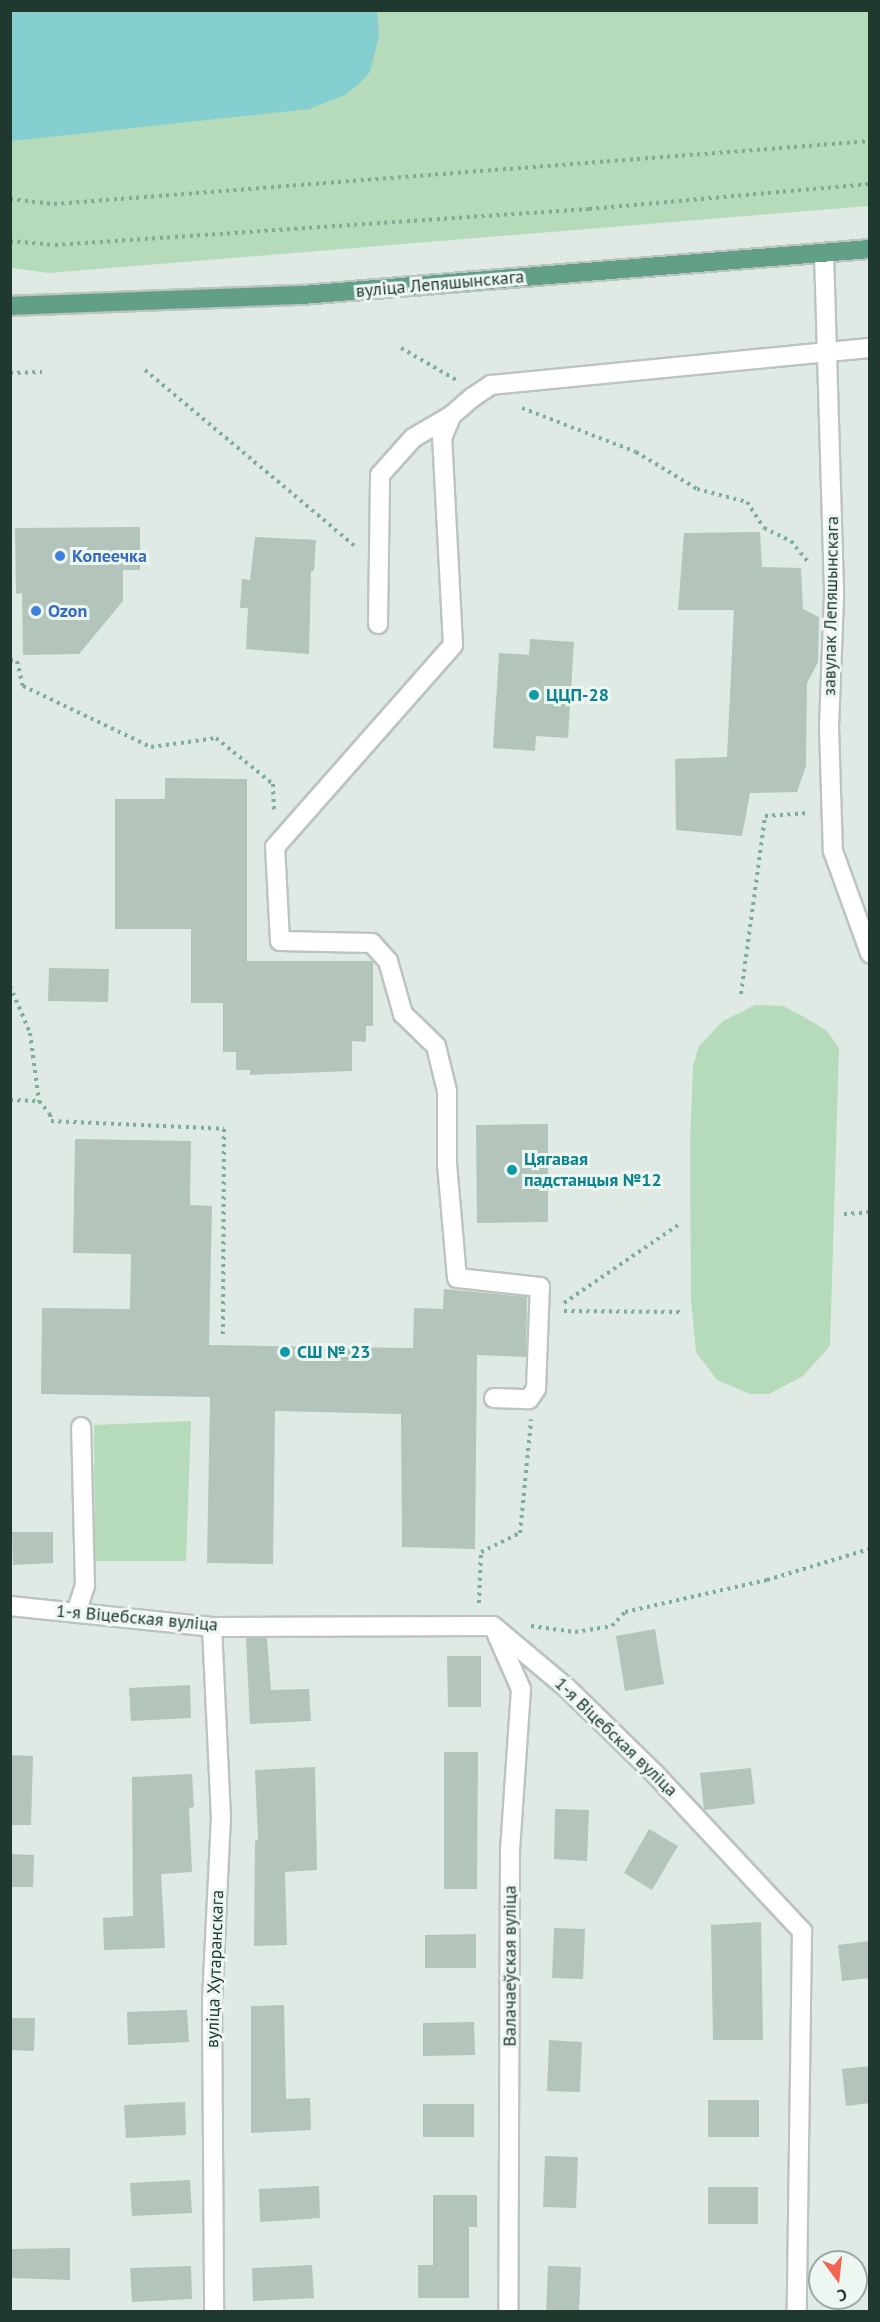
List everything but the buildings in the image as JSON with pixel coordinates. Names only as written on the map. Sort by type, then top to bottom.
[{"type":"main road","name":"вуліца Лепяшынскага","points":[[10,306],[302,296],[870,249]]},
{"type":"street","name":"завулак Лепяшынскага","points":[[824,253],[830,351],[834,597],[829,727],[833,851],[870,953]]},
{"type":"street","points":[[378,624],[380,475],[413,438],[452,415],[491,385],[870,348]]},
{"type":"street","points":[[452,415],[442,438],[453,645],[275,847],[280,941],[372,943],[388,961],[403,1014],[436,1046],[447,1091],[447,1164],[457,1278],[540,1287],[536,1389],[529,1399],[494,1398]]},
{"type":"street","points":[[76,1613],[85,1586],[81,1427]]},
{"type":"street","name":"1-я Віцебская вуліца","points":[[10,1606],[212,1627],[493,1626],[567,1688],[656,1775],[802,1931],[797,2312]]},
{"type":"street","name":"Валачаеўская вуліца","points":[[493,1626],[521,1689],[510,1851],[508,2312]]},
{"type":"street","name":"вуліца Хутаранскага","points":[[212,1627],[221,1817],[212,2002],[214,2312]]},
{"type":"path","points":[[10,199],[54,204],[870,141]]},
{"type":"path","points":[[10,241],[78,244],[590,209],[870,184]]},
{"type":"path","points":[[401,348],[479,393],[636,452],[697,489],[747,502],[764,528],[791,542],[809,562],[807,573]]},
{"type":"path","points":[[145,370],[378,567]]},
{"type":"path","points":[[10,373],[42,372]]},
{"type":"path","points":[[10,660],[17,661],[23,686],[151,747],[216,738],[273,784],[275,847]]},
{"type":"path","points":[[741,994],[765,816],[832,812]]},
{"type":"path","points":[[10,986],[30,1033],[39,1101],[50,1114],[51,1121],[224,1129],[223,1334]]},
{"type":"path","points":[[10,1100],[39,1101]]},
{"type":"path","points":[[844,1214],[870,1212]]},
{"type":"path","points":[[561,1305],[678,1225]]},
{"type":"path","points":[[551,1311],[680,1312]]},
{"type":"path","points":[[529,1399],[532,1432],[520,1533],[481,1552],[477,1598],[493,1626],[539,1626],[575,1632],[612,1626],[625,1612],[766,1580],[870,1549]]},
{"type":"green space","points":[[11,11],[869,11],[869,206],[49,273],[11,268]]},
{"type":"green space","points":[[755,1005],[783,1006],[799,1014],[827,1031],[839,1048],[830,1346],[803,1376],[769,1394],[750,1394],[717,1380],[696,1352],[691,1300],[690,1143],[693,1066],[699,1046],[723,1021]]},
{"type":"green space","points":[[191,1421],[186,1561],[95,1561],[94,1425]]},
{"type":"water","points":[[11,10],[377,11],[379,36],[370,72],[359,84],[345,95],[309,109],[11,141]]},
{"type":"place","name":"Копеечка","points":[[60,556]]},
{"type":"place","name":"Ozon","points":[[36,611]]},
{"type":"place","name":"ЦЦП-28","points":[[534,695]]},
{"type":"place","name":"Цягавая падстанцыя №12","points":[[512,1170]]},
{"type":"place","name":"СШ № 23","points":[[285,1352]]}]
